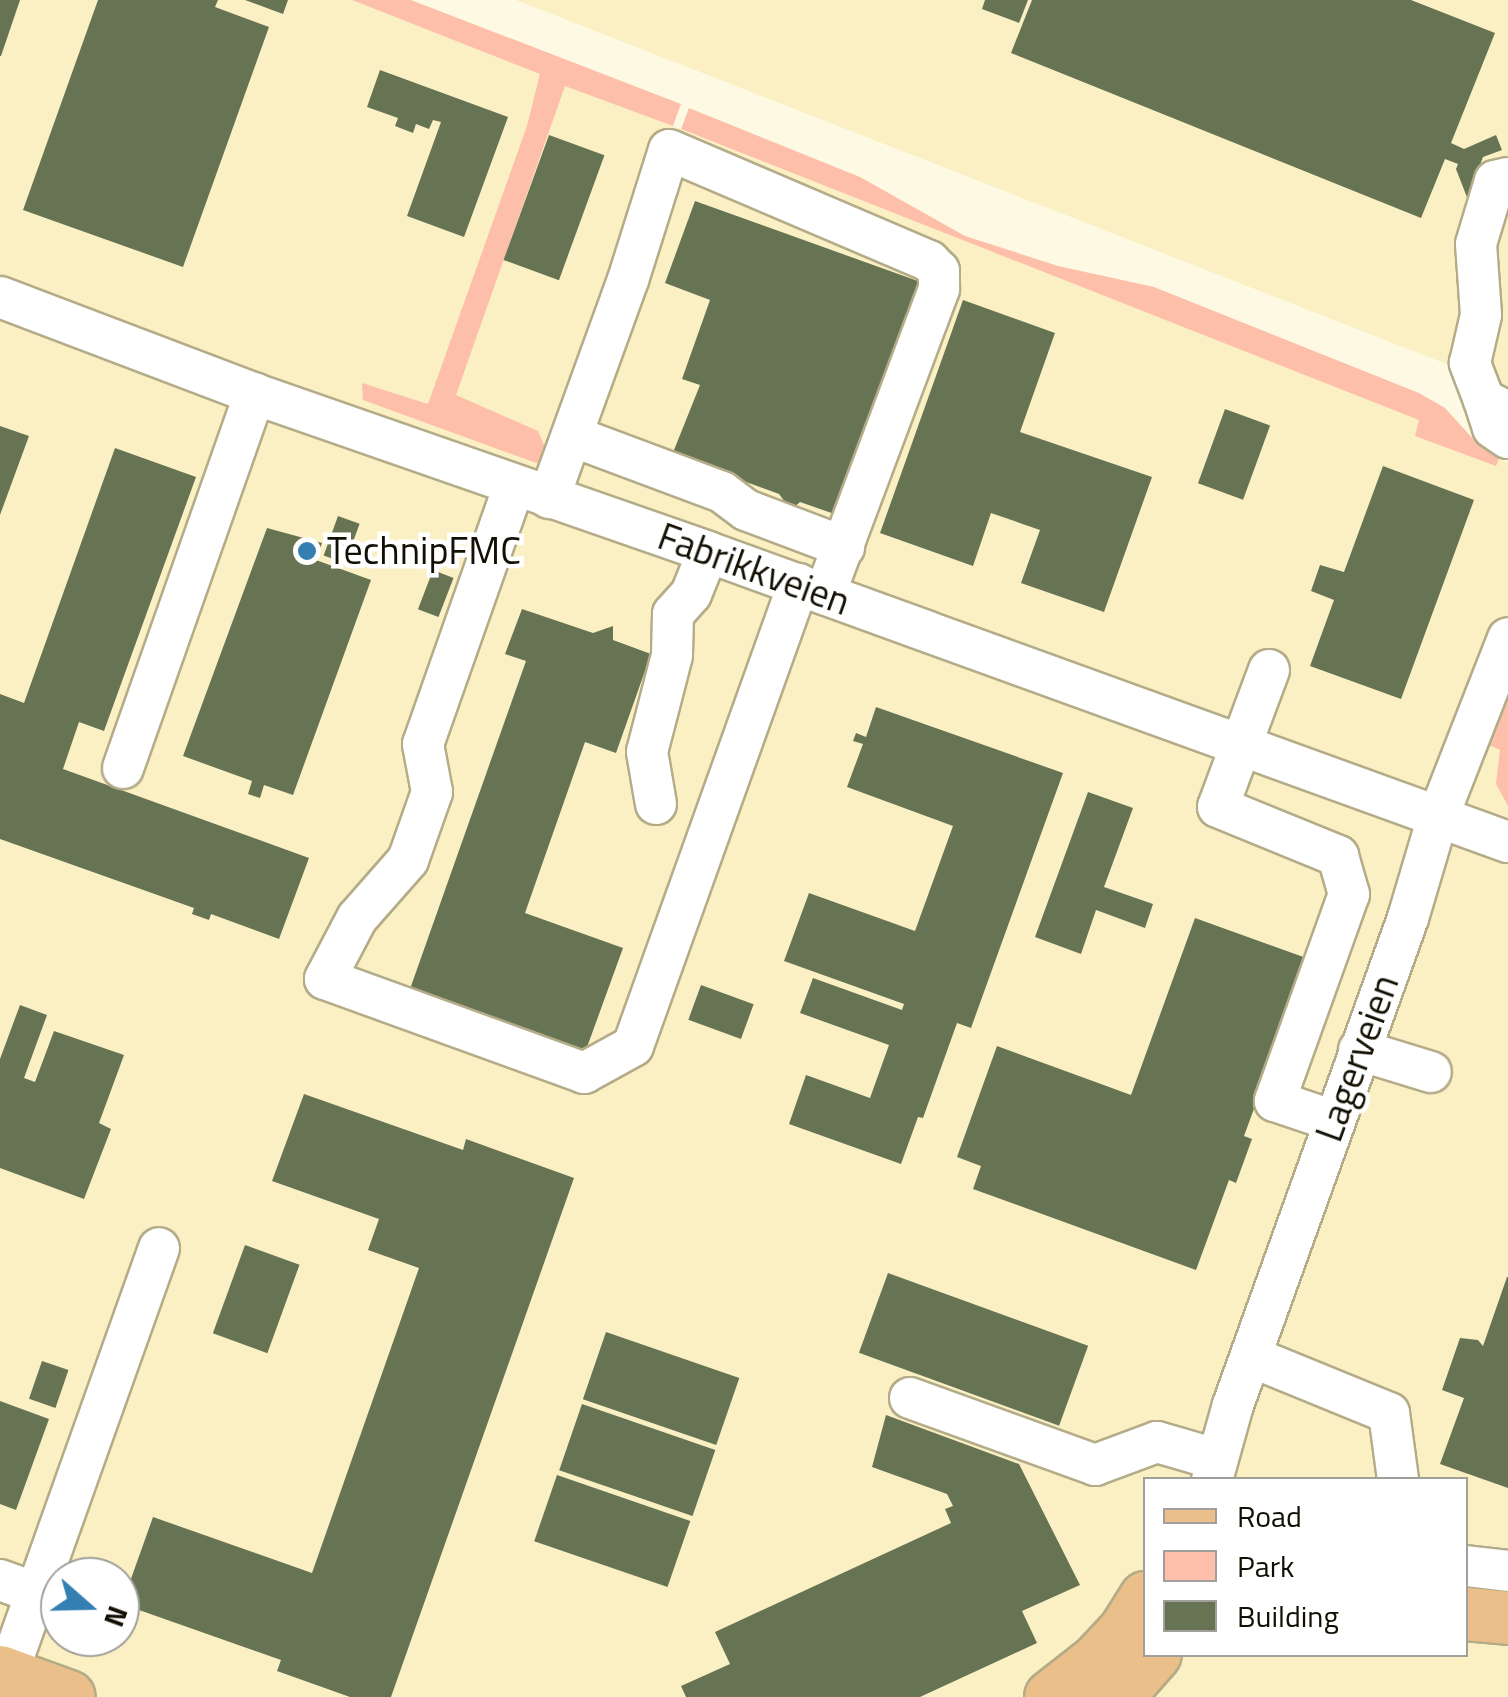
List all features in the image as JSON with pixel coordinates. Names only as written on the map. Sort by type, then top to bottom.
[{"type":"main road","points":[[1051,1697],[1097,1661],[1125,1631],[1143,1603]]},
{"type":"main road","points":[[1468,1614],[1508,1618]]},
{"type":"main road","points":[[4,1674],[69,1697]]},
{"type":"street","points":[[669,150],[928,260],[939,271],[939,289],[844,546],[812,589],[633,1046],[584,1072],[325,979],[356,918],[408,860],[432,792],[423,744],[532,492],[572,436],[669,150]]},
{"type":"street","points":[[1508,178],[1495,181],[1476,244],[1494,316],[1470,363],[1496,406],[1493,428],[1508,438]]},
{"type":"street","name":"Fabrikkveien","points":[[0,297],[255,394],[812,589],[1508,842]]},
{"type":"street","points":[[123,768],[255,394]]},
{"type":"street","points":[[572,436],[722,492],[746,510],[844,546]]},
{"type":"street","points":[[656,804],[647,752],[672,655],[673,614],[691,594],[708,552]]},
{"type":"street","name":"Lagerveien","points":[[1214,1469],[1358,1050],[1408,918],[1438,817],[1508,638]]},
{"type":"street","points":[[1269,670],[1218,807],[1338,856],[1349,894],[1275,1101],[1334,1121]]},
{"type":"street","points":[[1358,1050],[1431,1072]]},
{"type":"street","points":[[4,1674],[18,1587],[159,1248]]},
{"type":"street","points":[[1252,1357],[1389,1413],[1398,1477]]},
{"type":"street","points":[[910,1398],[1095,1464],[1157,1442],[1214,1469]]},
{"type":"street","points":[[1468,1566],[1508,1571]]},
{"type":"shaded area","points":[[0,0],[352,0],[1475,441],[1508,463],[1508,1697],[0,1697]]},
{"type":"shaded area","points":[[516,0],[1508,0],[1508,388]]},
{"type":"green space","points":[[352,0],[411,0],[681,104],[673,126],[565,86],[456,395],[538,431],[547,452],[542,465],[363,400],[362,383],[428,404],[527,126],[540,74]]},
{"type":"green space","points":[[689,108],[860,177],[965,236],[1058,266],[1154,287],[1419,393],[1445,408],[1475,441],[1499,458],[1496,466],[1415,436],[1419,420],[681,129]]},
{"type":"green space","points":[[1508,692],[1508,806],[1496,784],[1500,750],[1489,745]]},
{"type":"building","points":[[0,0],[20,0],[1,56],[0,56]]},
{"type":"building","points":[[98,0],[218,0],[215,7],[269,27],[183,267],[23,210]]},
{"type":"building","points":[[245,0],[288,0],[283,14]]},
{"type":"building","points":[[985,0],[1028,0],[1019,23],[982,9]]},
{"type":"building","points":[[1032,0],[1411,0],[1495,33],[1451,143],[1464,149],[1496,135],[1502,150],[1483,157],[1477,173],[1489,197],[1470,205],[1456,169],[1458,164],[1445,159],[1421,218],[1011,53]]},
{"type":"building","points":[[380,70],[508,117],[464,237],[407,216],[441,122],[433,120],[429,129],[416,124],[413,133],[395,126],[398,118],[367,107]]},
{"type":"building","points":[[549,135],[604,155],[559,280],[504,260]]},
{"type":"building","points":[[695,201],[929,285],[846,518],[800,502],[791,510],[779,494],[672,455],[700,385],[682,379],[710,300],[665,283]]},
{"type":"building","points":[[963,300],[1055,333],[1020,432],[1152,477],[1104,612],[1021,583],[1040,530],[991,513],[973,566],[880,533]]},
{"type":"building","points":[[1225,409],[1270,425],[1243,500],[1198,483]]},
{"type":"building","points":[[0,426],[29,436],[0,515]]},
{"type":"building","points":[[115,448],[196,477],[104,731],[79,722],[63,769],[309,858],[279,939],[211,914],[209,920],[192,914],[194,908],[0,839],[0,694],[24,703]]},
{"type":"building","points":[[1383,466],[1474,500],[1401,699],[1310,666],[1334,600],[1311,591],[1320,565],[1344,572]]},
{"type":"building","points":[[338,516],[360,524],[345,563],[324,555]]},
{"type":"building","points":[[267,528],[322,543],[316,560],[371,580],[293,795],[264,785],[260,798],[248,794],[252,781],[183,756]]},
{"type":"building","points":[[433,570],[454,578],[438,617],[418,609]]},
{"type":"building","points":[[522,609],[593,633],[613,626],[613,640],[651,654],[616,753],[585,742],[525,913],[623,948],[586,1050],[410,989],[526,661],[505,654]]},
{"type":"building","points":[[876,707],[1063,773],[971,1028],[957,1023],[923,1118],[918,1117],[901,1164],[789,1124],[806,1075],[870,1098],[889,1045],[800,1013],[813,978],[902,1010],[904,1004],[784,961],[809,893],[915,931],[953,826],[847,787],[863,744],[853,741],[856,733],[866,737]]},
{"type":"building","points":[[1088,792],[1133,808],[1104,887],[1153,904],[1145,928],[1096,910],[1081,954],[1035,937]]},
{"type":"building","points":[[1195,918],[1309,959],[1244,1136],[1252,1139],[1236,1183],[1229,1180],[1196,1270],[973,1189],[981,1166],[957,1157],[997,1046],[1131,1095]]},
{"type":"building","points":[[701,985],[754,1004],[741,1039],[688,1020]]},
{"type":"building","points":[[20,1005],[47,1015],[24,1078],[35,1082],[54,1031],[124,1055],[99,1123],[111,1129],[84,1199],[0,1168],[0,1059]]},
{"type":"building","points":[[304,1094],[463,1150],[466,1139],[574,1178],[391,1697],[350,1697],[277,1671],[281,1660],[140,1610],[139,1557],[153,1517],[312,1573],[419,1268],[368,1250],[379,1219],[272,1181]]},
{"type":"building","points":[[245,1245],[300,1265],[267,1353],[213,1333]]},
{"type":"building","points":[[888,1273],[1088,1346],[1059,1426],[859,1353]]},
{"type":"building","points":[[1507,1277],[1508,1488],[1440,1464],[1464,1398],[1442,1390],[1460,1338],[1478,1340],[1483,1346]]},
{"type":"building","points":[[606,1332],[739,1378],[716,1445],[583,1399]]},
{"type":"building","points":[[42,1361],[68,1370],[55,1408],[29,1399]]},
{"type":"building","points":[[0,1401],[49,1419],[16,1510],[0,1504]]},
{"type":"building","points":[[582,1404],[715,1450],[693,1516],[559,1470]]},
{"type":"building","points":[[886,1415],[1019,1464],[1080,1585],[1022,1611],[1037,1643],[920,1697],[686,1697],[681,1686],[730,1664],[715,1632],[951,1523],[945,1509],[953,1506],[947,1494],[872,1467]]},
{"type":"building","points":[[557,1475],[690,1521],[668,1587],[534,1541]]},
{"type":"place","name":"TechnipFMC","points":[[307,551]]}]
